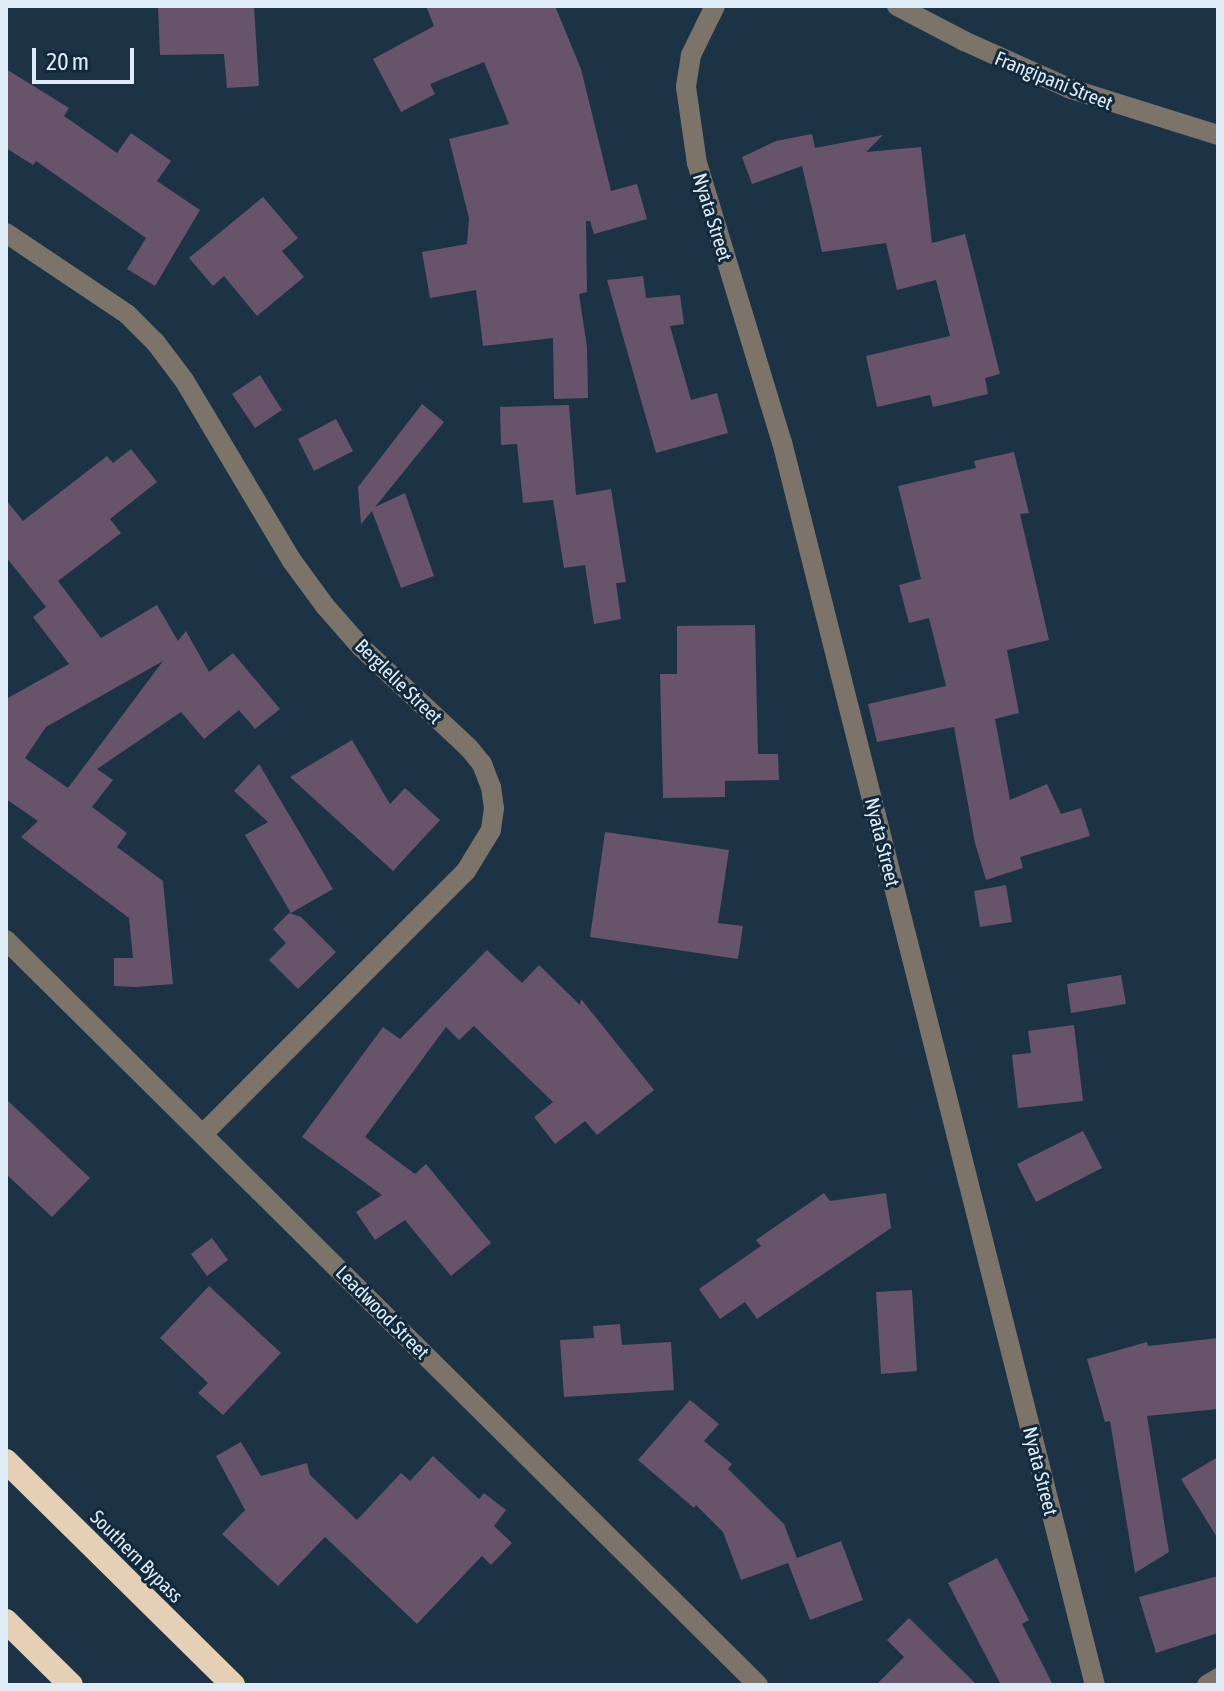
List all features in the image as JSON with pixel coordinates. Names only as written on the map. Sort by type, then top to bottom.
[{"type":"highway","name":"Southern Bypass","points":[[6,1461],[233,1685]]},
{"type":"highway","points":[[6,1621],[71,1685]]},
{"type":"street","name":"Nyata Street","points":[[715,6],[691,55],[686,87],[697,163],[782,442],[1095,1685]]},
{"type":"street","name":"Frangipani Street","points":[[897,6],[964,41],[1071,89],[1218,135]]},
{"type":"street","name":"Berglelie Street","points":[[6,233],[127,314],[156,343],[184,380],[292,561],[325,606],[361,647],[469,748],[482,764],[491,787],[494,808],[491,830],[466,871],[203,1134]]},
{"type":"street","name":"Leadwood Street","points":[[6,940],[758,1685]]},
{"type":"street","points":[[1207,1685],[1218,1678]]},
{"type":"building","points":[[158,6],[254,6],[259,86],[227,88],[224,54],[160,55]]},
{"type":"building","points":[[426,6],[555,6],[581,69],[611,191],[637,184],[647,219],[594,234],[590,221],[586,221],[587,292],[579,294],[587,347],[588,398],[554,399],[553,338],[483,346],[476,290],[430,298],[422,252],[467,244],[469,218],[449,139],[509,124],[484,62],[430,84],[435,94],[401,112],[373,59],[434,26]]},
{"type":"building","points":[[6,69],[69,108],[64,116],[117,153],[131,133],[171,161],[157,181],[200,210],[155,286],[127,269],[146,238],[36,161],[33,165],[6,148]]},
{"type":"building","points":[[812,134],[815,148],[883,135],[866,152],[921,147],[932,243],[965,234],[1000,374],[985,378],[988,394],[933,407],[930,395],[877,407],[866,356],[950,336],[936,280],[897,290],[886,243],[822,252],[802,166],[752,184],[742,157],[776,141]]},
{"type":"building","points":[[263,197],[298,238],[282,251],[304,277],[257,316],[224,276],[213,286],[189,258]]},
{"type":"building","points":[[643,276],[646,298],[680,295],[684,324],[670,326],[691,400],[717,393],[728,433],[656,453],[607,280]]},
{"type":"building","points":[[260,375],[282,410],[255,428],[232,394]]},
{"type":"building","points":[[422,404],[444,422],[375,507],[405,493],[434,576],[401,588],[372,511],[361,524],[358,487]]},
{"type":"building","points":[[569,405],[576,495],[611,489],[626,582],[616,583],[621,619],[594,624],[585,565],[564,568],[553,500],[523,503],[517,444],[501,445],[500,407]]},
{"type":"building","points":[[336,419],[353,451],[314,471],[298,439]]},
{"type":"building","points":[[131,449],[157,482],[110,519],[121,533],[58,581],[101,638],[157,605],[178,641],[186,631],[209,672],[233,653],[280,709],[255,729],[239,710],[204,739],[181,712],[97,769],[113,780],[92,807],[127,833],[117,847],[163,881],[173,984],[136,987],[114,986],[114,958],[133,958],[129,918],[21,837],[38,821],[6,799],[6,699],[69,664],[33,617],[46,607],[6,557],[6,500],[23,521],[107,456],[113,463]],"holes":[[[163,661],[68,788],[25,758],[46,727]]]},
{"type":"building","points":[[1014,452],[1029,513],[1020,514],[1049,640],[1007,650],[1019,713],[995,719],[1010,800],[1047,784],[1061,814],[1081,808],[1090,836],[1020,857],[1023,868],[986,880],[975,843],[954,727],[877,742],[868,704],[946,686],[929,618],[909,623],[899,585],[921,579],[898,486],[976,468],[974,461]]},
{"type":"building","points":[[755,625],[758,754],[778,754],[779,780],[725,781],[725,797],[663,798],[660,674],[677,674],[677,626]]},
{"type":"building","points":[[352,740],[390,804],[405,788],[440,820],[393,871],[290,777]]},
{"type":"building","points":[[259,764],[333,889],[291,913],[245,835],[268,822],[234,791]]},
{"type":"building","points":[[605,832],[729,850],[718,923],[743,926],[738,959],[590,937]]},
{"type":"building","points":[[1006,885],[1012,922],[980,927],[974,891]]},
{"type":"building","points":[[289,913],[301,917],[336,952],[298,989],[269,960],[286,943],[273,929]]},
{"type":"building","points":[[487,950],[522,983],[539,965],[580,1005],[581,999],[654,1090],[597,1135],[585,1121],[555,1144],[534,1117],[553,1102],[474,1026],[459,1040],[446,1027],[365,1137],[415,1174],[426,1164],[491,1243],[451,1276],[405,1220],[375,1240],[356,1212],[382,1195],[302,1137],[383,1027],[400,1039]]},
{"type":"building","points":[[1121,975],[1126,1004],[1071,1013],[1067,984]]},
{"type":"building","points":[[1074,1025],[1083,1101],[1018,1108],[1012,1055],[1031,1053],[1028,1031]]},
{"type":"building","points":[[6,1099],[90,1178],[52,1217],[6,1174]]},
{"type":"building","points":[[1083,1131],[1102,1168],[1036,1202],[1017,1164]]},
{"type":"building","points":[[824,1193],[830,1201],[886,1193],[891,1228],[757,1319],[745,1302],[720,1319],[699,1289],[761,1246],[756,1240]]},
{"type":"building","points":[[212,1238],[228,1260],[207,1276],[191,1254]]},
{"type":"building","points":[[209,1286],[281,1353],[223,1415],[198,1393],[208,1383],[160,1338]]},
{"type":"building","points":[[912,1290],[917,1371],[881,1374],[876,1292]]},
{"type":"building","points":[[620,1324],[622,1345],[671,1342],[674,1390],[564,1397],[560,1340],[594,1338],[593,1326]]},
{"type":"building","points":[[1218,1338],[1218,1409],[1147,1416],[1169,1552],[1135,1573],[1110,1421],[1105,1422],[1087,1359],[1147,1342],[1148,1346]]},
{"type":"building","points":[[690,1400],[719,1424],[704,1441],[732,1464],[728,1469],[784,1524],[797,1558],[841,1541],[863,1600],[810,1620],[788,1563],[741,1580],[723,1532],[696,1505],[694,1508],[638,1460]]},
{"type":"building","points":[[241,1442],[261,1476],[307,1463],[310,1475],[357,1520],[401,1473],[410,1481],[433,1456],[479,1499],[484,1493],[506,1510],[494,1526],[512,1543],[491,1565],[482,1556],[417,1624],[325,1537],[278,1586],[222,1534],[245,1510],[216,1456]]},
{"type":"building","points":[[1218,1457],[1218,1539],[1181,1479]]},
{"type":"building","points":[[997,1558],[1029,1620],[1022,1624],[1053,1685],[1001,1685],[948,1583]]},
{"type":"building","points":[[1218,1576],[1218,1633],[1156,1653],[1139,1597]]},
{"type":"building","points":[[909,1618],[977,1685],[876,1685],[904,1657],[887,1640]]}]
